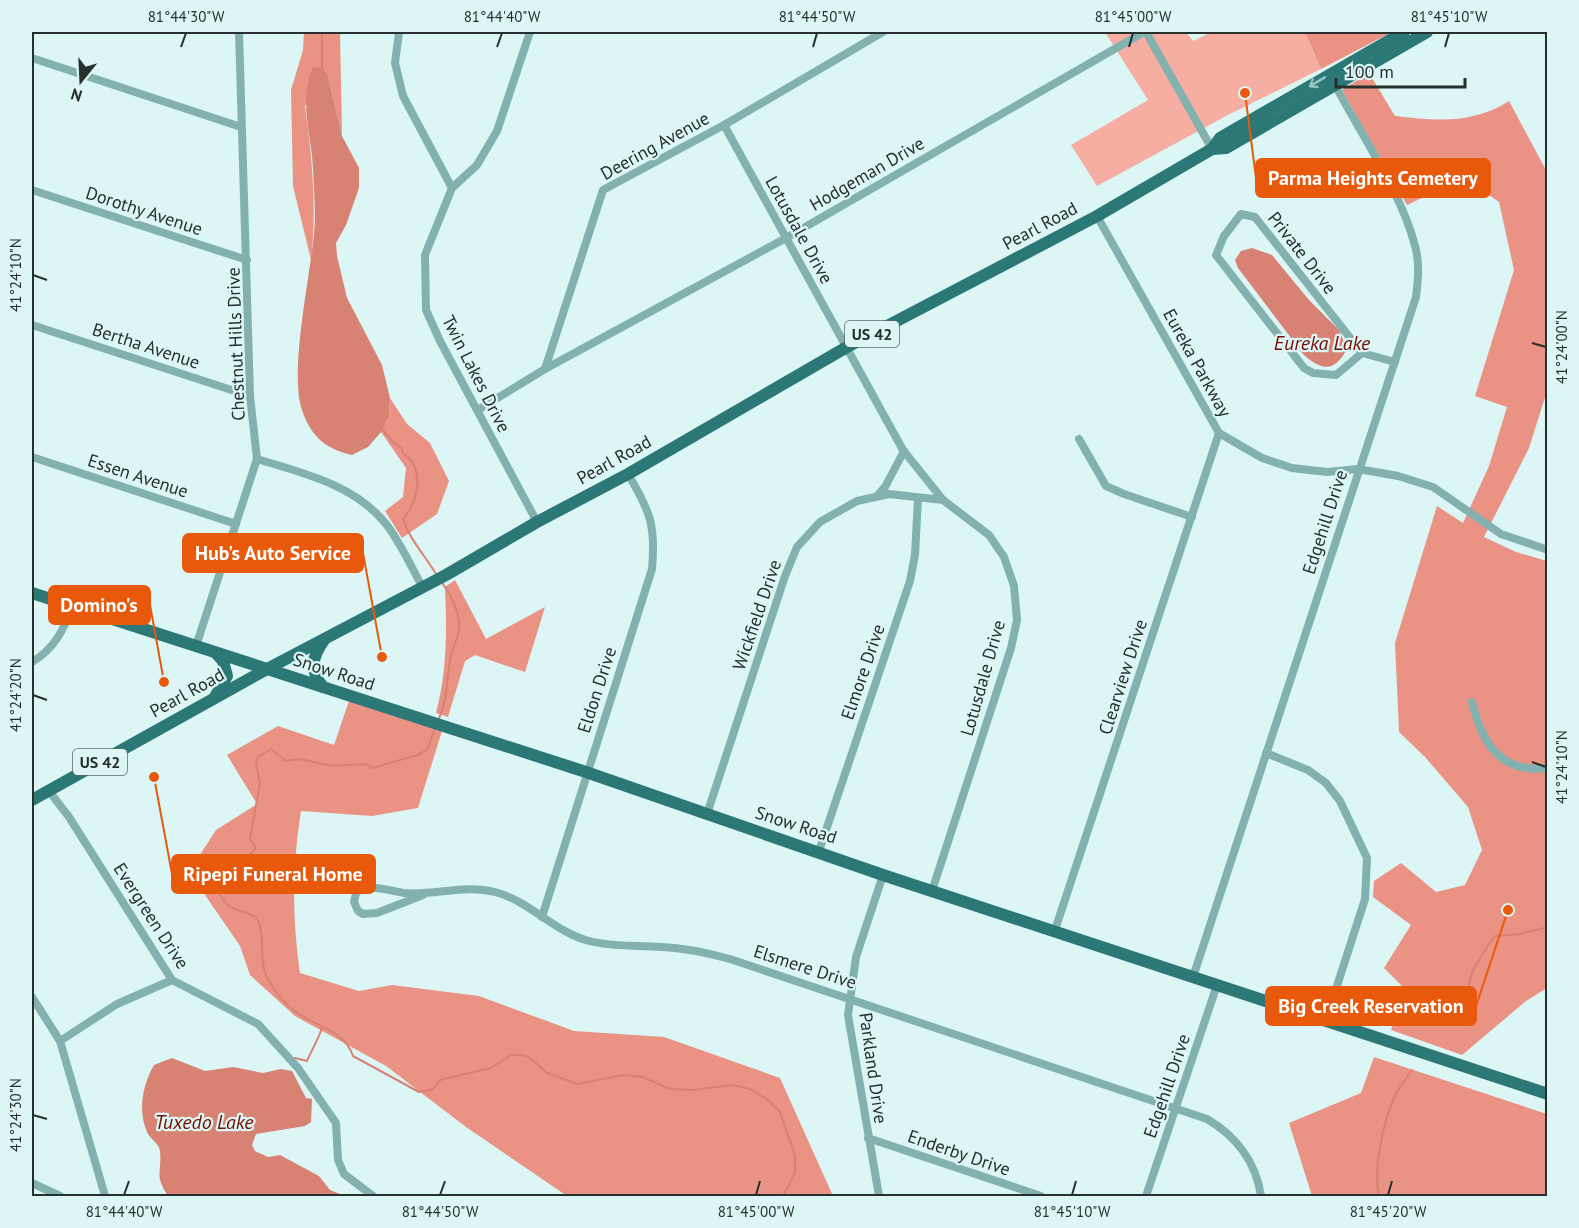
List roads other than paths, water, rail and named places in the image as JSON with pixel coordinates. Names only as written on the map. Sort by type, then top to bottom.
[{"type":"main road","name":"Pearl Road","points":[[32,800],[267,669],[441,578],[537,522],[628,474],[847,347],[1097,216],[1212,149],[1221,138],[1404,32]]},
{"type":"main road","name":"Pearl Road","points":[[1212,149],[1226,148],[1427,32]]},
{"type":"main road","name":"Snow Road","points":[[32,593],[586,772],[883,875],[1548,1094]]},
{"type":"main road","points":[[323,687],[312,667],[314,656],[325,638]]},
{"type":"main road","points":[[214,698],[227,676],[223,661],[215,652]]},
{"type":"street","name":"Chestnut Hills Drive","points":[[196,646],[257,459],[250,396],[248,260],[239,32]]},
{"type":"street","points":[[399,32],[396,63],[403,96],[452,188],[477,165],[497,131],[530,32]]},
{"type":"street","name":"Deering Avenue","points":[[545,369],[603,190],[724,124],[882,32]]},
{"type":"street","points":[[1145,32],[1212,149]]},
{"type":"street","name":"Hodgeman Drive","points":[[477,410],[545,369],[786,238],[1145,32]]},
{"type":"street","points":[[32,58],[241,127]]},
{"type":"street","name":"Edgehill Drive","points":[[1193,977],[1358,468],[1416,297],[1419,273],[1416,248],[1406,217],[1335,85]]},
{"type":"street","name":"Lotusdale Drive","points":[[724,124],[904,452],[943,500],[989,535],[1004,557],[1014,586],[1017,620],[1011,648],[932,891]]},
{"type":"street","name":"Twin Lakes Drive","points":[[452,188],[425,255],[426,309],[537,522]]},
{"type":"street","name":"Dorothy Avenue","points":[[32,190],[248,260]]},
{"type":"street","name":"Private Drive","points":[[1241,214],[1255,217],[1362,353],[1336,375],[1313,373],[1304,368],[1216,255],[1224,236],[1241,214]]},
{"type":"street","name":"Eureka Parkway","points":[[1097,216],[1219,432],[1262,458],[1292,468],[1327,472],[1358,468],[1398,476],[1433,488],[1501,534],[1548,550]]},
{"type":"street","name":"Bertha Avenue","points":[[32,325],[250,396]]},
{"type":"street","points":[[1362,353],[1395,362]]},
{"type":"street","name":"Clearview Drive","points":[[1054,930],[1219,432]]},
{"type":"street","points":[[1079,439],[1106,486],[1192,517]]},
{"type":"street","points":[[877,496],[885,487],[904,452]]},
{"type":"street","name":"Essen Avenue","points":[[32,457],[236,524]]},
{"type":"street","points":[[257,459],[328,482],[363,502],[386,524],[423,588]]},
{"type":"street","name":"Eldon Drive","points":[[542,916],[652,569],[654,543],[649,511],[628,474]]},
{"type":"street","name":"Wickfield Drive","points":[[707,814],[785,576],[797,547],[820,522],[857,501],[890,494],[943,500]]},
{"type":"street","name":"Elmore Drive","points":[[819,851],[910,580],[915,555],[918,498]]},
{"type":"street","points":[[32,662],[55,642],[66,625],[72,606]]},
{"type":"street","points":[[1472,702],[1484,737],[1500,758],[1524,769],[1548,768]]},
{"type":"street","points":[[1266,753],[1308,770],[1326,783],[1340,801],[1367,858],[1365,900],[1326,1020]]},
{"type":"street","name":"Evergreen Drive","points":[[48,791],[69,817],[172,980],[258,1024],[298,1068],[336,1123],[338,1160],[344,1174],[373,1197]]},
{"type":"street","name":"Parkland Drive","points":[[879,1197],[848,1015],[856,957],[883,875]]},
{"type":"street","name":"Elsmere Drive","points":[[423,895],[366,887],[356,892],[354,902],[358,911],[370,914],[423,895],[453,889],[483,889],[511,898],[563,931],[588,941],[712,954],[850,998],[1176,1107],[1218,1125],[1238,1144],[1253,1168],[1261,1197]]},
{"type":"street","points":[[60,1041],[117,1004],[172,980]]},
{"type":"street","name":"Edgehill Drive","points":[[1146,1197],[1217,985]]},
{"type":"street","points":[[32,997],[60,1041],[105,1197]]},
{"type":"street","name":"Enderby Drive","points":[[868,1138],[1041,1197]]},
{"type":"street","points":[[32,1183],[60,1197]]},
{"type":"water","points":[[313,67],[322,68],[328,76],[342,136],[359,168],[359,188],[346,225],[336,243],[337,256],[347,298],[382,365],[390,398],[389,417],[381,432],[368,447],[352,455],[334,449],[315,435],[302,410],[299,394],[299,349],[315,226],[312,157],[306,106]]},
{"type":"water","name":"Eureka Lake","points":[[1252,248],[1272,255],[1309,300],[1339,330],[1347,349],[1338,362],[1328,367],[1322,366],[1304,355],[1238,268],[1235,260],[1241,251]]},
{"type":"water","name":"Tuxedo Lake","points":[[172,1058],[205,1071],[233,1067],[263,1073],[281,1069],[292,1071],[306,1098],[312,1099],[311,1122],[305,1126],[256,1134],[252,1145],[255,1151],[268,1157],[280,1155],[319,1176],[330,1190],[345,1196],[168,1196],[160,1179],[159,1148],[147,1132],[142,1107],[144,1090],[154,1065]]},
{"type":"waterway","points":[[322,32],[322,71]]},
{"type":"waterway","points":[[382,429],[396,445],[402,448],[402,452],[412,461],[416,470],[416,492],[408,513],[403,519],[413,540],[436,574]]},
{"type":"waterway","points":[[438,721],[445,698],[459,623],[454,604],[441,581]]},
{"type":"waterway","points":[[435,729],[427,750],[373,768],[365,764],[332,766],[300,759],[286,761],[271,749],[258,757],[256,764],[260,783],[250,839],[256,848],[243,862],[229,867],[219,891],[230,906],[257,918],[264,969],[269,982],[287,1005],[342,1039],[353,1056],[419,1092],[433,1089],[440,1080],[491,1068],[511,1055],[529,1057],[547,1073],[577,1084],[624,1075],[643,1077],[670,1089],[694,1090],[732,1085],[750,1089],[767,1099],[780,1112],[795,1155],[795,1173],[783,1196]]},
{"type":"waterway","points":[[1468,1024],[1468,986],[1479,958],[1495,936],[1519,934],[1548,927]]},
{"type":"waterway","points":[[295,1058],[307,1061],[322,1028]]},
{"type":"waterway","points":[[1379,1196],[1378,1160],[1386,1120],[1396,1094],[1412,1070]]},
{"type":"place","name":"Parma Heights Cemetery","points":[[1245,93]]},
{"type":"place","name":"Hub's Auto Service","points":[[382,657]]},
{"type":"place","name":"Domino's","points":[[164,682]]},
{"type":"place","name":"Ripepi Funeral Home","points":[[154,777]]},
{"type":"place","name":"Big Creek Reservation","points":[[1508,910]]}]
